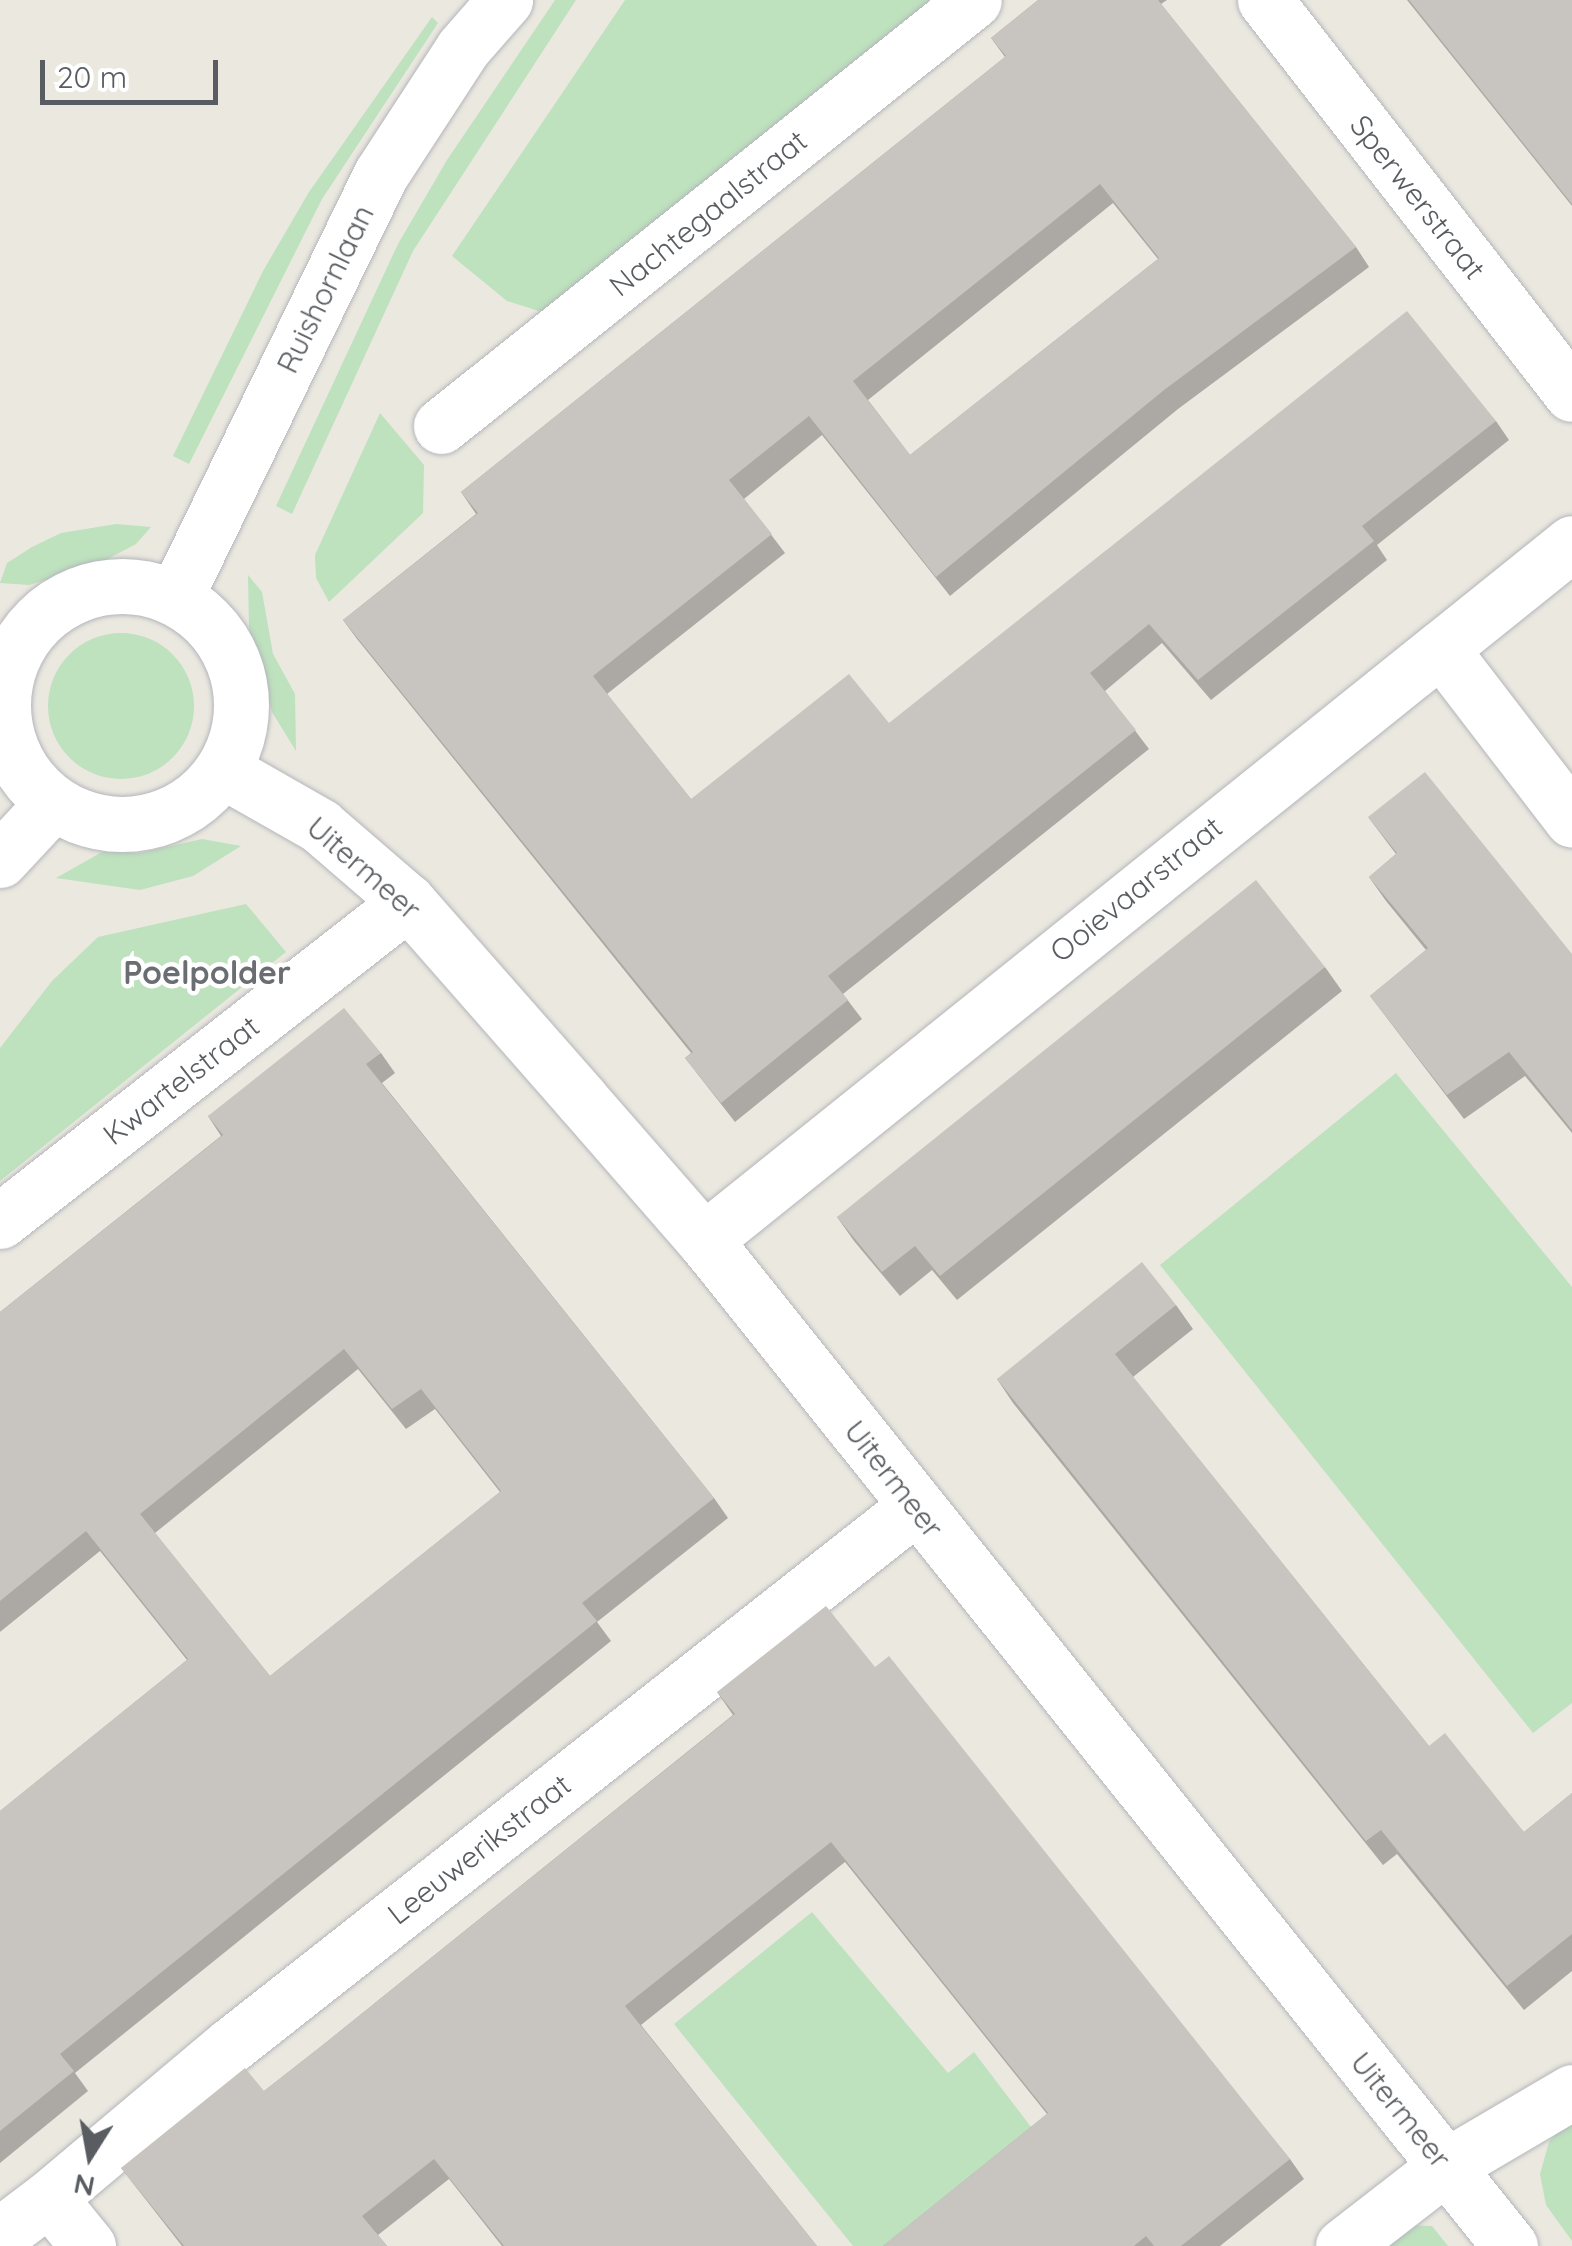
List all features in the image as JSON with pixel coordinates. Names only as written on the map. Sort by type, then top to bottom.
[{"type":"street","name":"Ruishornlaan","points":[[176,598],[381,174],[463,48],[505,0]]},
{"type":"street","name":"Nachtegaalstraat","points":[[442,426],[974,0]]},
{"type":"street","name":"Sperwerstraat","points":[[1265,0],[1572,394]]},
{"type":"street","name":"Ooievaarstraat","points":[[704,1240],[1214,824],[1572,543]]},
{"type":"street","points":[[118,586],[176,598],[220,637],[238,674],[238,734],[222,770],[189,804],[144,822],[97,821],[53,802],[30,781],[8,739],[2,709],[5,660],[44,614],[79,594],[118,586]]},
{"type":"street","points":[[1441,649],[1572,820]]},
{"type":"street","name":"Uitermeer","points":[[222,770],[305,816],[408,902],[704,1240],[914,1508],[1510,2246]]},
{"type":"street","points":[[0,860],[53,802]]},
{"type":"street","name":"Kwartelstraat","points":[[0,1221],[408,902]]},
{"type":"street","name":"Leeuwerikstraat","points":[[0,2235],[231,2045],[914,1508]]},
{"type":"street","points":[[1343,2246],[1446,2166],[1572,2092]]},
{"type":"street","points":[[49,2198],[88,2246]]},
{"type":"green space","points":[[555,0],[576,0],[413,251],[292,514],[276,506],[398,244],[447,160]]},
{"type":"green space","points":[[625,0],[952,0],[542,312],[507,301],[452,256]]},
{"type":"green space","points":[[432,17],[438,23],[322,199],[189,464],[173,456],[263,271],[309,192]]},
{"type":"green space","points":[[380,413],[424,465],[423,513],[329,602],[316,578],[315,555]]},
{"type":"green space","points":[[116,524],[151,527],[136,544],[98,564],[29,585],[0,583],[7,563],[32,547],[61,533]]},
{"type":"green space","points":[[248,575],[262,592],[273,654],[295,694],[296,751],[272,712],[249,628]]},
{"type":"green space","points":[[121,633],[149,639],[173,654],[188,678],[194,706],[188,734],[173,758],[149,773],[121,779],[93,773],[69,758],[54,734],[48,706],[54,678],[69,654],[93,639]]},
{"type":"green space","points":[[202,839],[241,846],[193,876],[140,890],[56,878],[102,852],[140,853]]},
{"type":"green space","points":[[246,904],[286,952],[0,1181],[0,1048],[52,981],[98,937]]},
{"type":"green space","points":[[1396,1073],[1572,1287],[1572,1703],[1533,1733],[1160,1265]]},
{"type":"green space","points":[[812,1912],[948,2073],[974,2052],[1031,2127],[888,2246],[853,2246],[674,2024]]},
{"type":"green space","points":[[1572,2114],[1572,2241],[1546,2205],[1540,2174],[1549,2142]]},
{"type":"green space","points":[[1402,2225],[1432,2226],[1448,2246],[1376,2246]]},
{"type":"building","points":[[1038,0],[1158,0],[1356,247],[1164,390],[936,577],[809,416],[729,480],[772,534],[593,676],[691,799],[849,674],[889,723],[1407,311],[1496,421],[1362,526],[1374,541],[1198,680],[1149,624],[1090,673],[1136,730],[828,976],[848,1000],[721,1103],[685,1058],[693,1052],[343,620],[478,513],[461,492],[1006,56],[991,38]],"holes":[[[1100,184],[1159,258],[910,455],[853,381]]]},
{"type":"building","points":[[1409,0],[1572,0],[1572,204]]},
{"type":"building","points":[[1425,772],[1572,954],[1572,1130],[1509,1052],[1447,1095],[1370,996],[1428,948],[1369,877],[1397,853],[1368,817]]},
{"type":"building","points":[[1256,880],[1325,967],[940,1276],[915,1246],[882,1272],[837,1217]]},
{"type":"building","points":[[344,1008],[381,1053],[366,1064],[714,1498],[582,1603],[597,1621],[60,2054],[74,2071],[0,2131],[0,1811],[188,1659],[86,1531],[0,1601],[0,1312],[223,1135],[208,1116]],"holes":[[[344,1349],[392,1409],[421,1389],[501,1491],[270,1676],[140,1514]]]},
{"type":"building","points":[[1142,1262],[1176,1305],[1115,1354],[1429,1746],[1445,1733],[1524,1832],[1572,1793],[1572,1934],[1507,1986],[1381,1830],[1366,1841],[997,1379]]},
{"type":"building","points":[[826,1606],[875,1667],[889,1656],[1290,2159],[1181,2246],[1154,2246],[1146,2236],[1134,2246],[883,2246],[1048,2113],[831,1842],[625,2006],[817,2246],[504,2246],[434,2159],[362,2216],[387,2246],[184,2246],[121,2168],[245,2068],[264,2091],[319,2048],[735,1714],[717,1692]]},
{"type":"district","name":"Poelpolder","points":[[207,972]]}]
